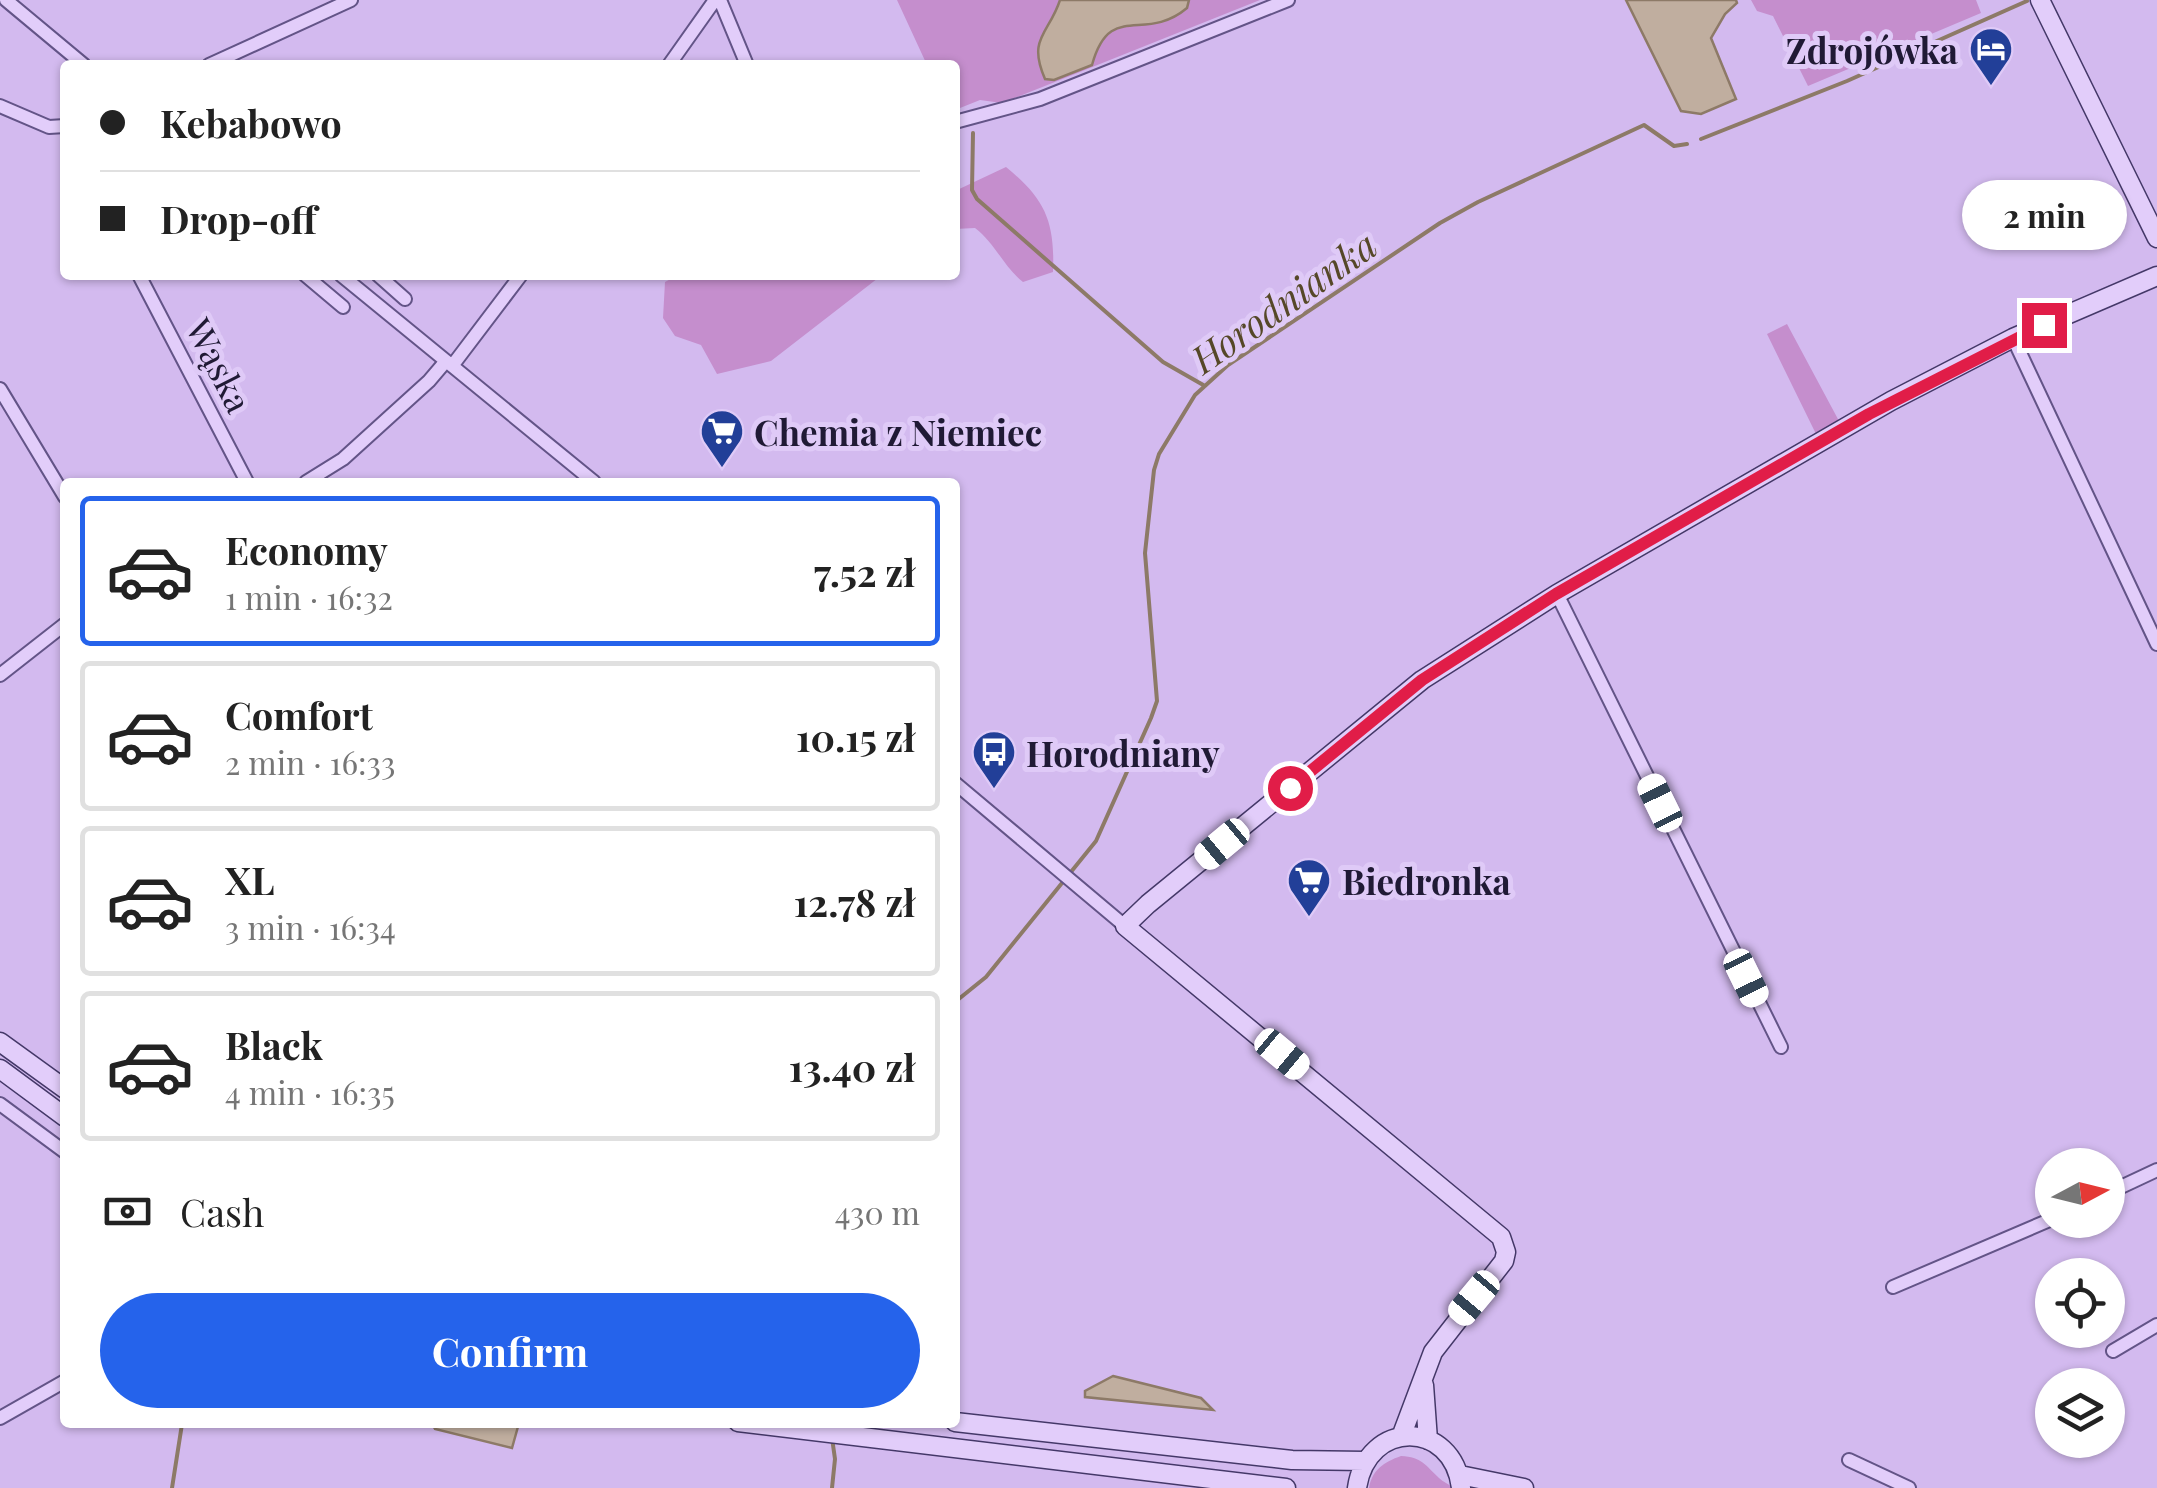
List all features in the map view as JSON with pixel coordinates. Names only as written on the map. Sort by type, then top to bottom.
[{"type":"street","points":[[6,0],[78,60]]},
{"type":"street","points":[[220,60],[351,0]]},
{"type":"street","points":[[673,60],[717,0],[745,60]]},
{"type":"street","points":[[960,121],[1040,99],[1288,0]]},
{"type":"street","points":[[2040,0],[2157,238]]},
{"type":"street","points":[[0,106],[36,123],[60,128]]},
{"type":"street","points":[[1125,926],[1422,680],[1556,594],[1869,414],[2013,338],[2157,276]]},
{"type":"street","name":"Wąska","points":[[143,280],[245,478]]},
{"type":"street","points":[[310,280],[343,307]]},
{"type":"street","points":[[348,280],[589,478]]},
{"type":"street","points":[[384,280],[405,299]]},
{"type":"street","points":[[312,478],[343,458],[449,364],[517,280]]},
{"type":"street","points":[[2013,338],[2157,644]]},
{"type":"street","points":[[0,389],[60,489]]},
{"type":"street","points":[[1556,594],[1781,1047]]},
{"type":"street","points":[[0,675],[60,628]]},
{"type":"street","points":[[960,787],[1501,1237],[1506,1252],[1504,1261],[1433,1352],[1402,1437]]},
{"type":"street","points":[[0,1042],[60,1085]]},
{"type":"street","points":[[0,1069],[60,1113]]},
{"type":"street","points":[[0,1104],[60,1148]]},
{"type":"street","points":[[2125,1186],[2157,1170]]},
{"type":"street","points":[[1894,1287],[2035,1226]]},
{"type":"street","points":[[2113,1351],[2157,1325]]},
{"type":"street","points":[[1424,1378],[1428,1440]]},
{"type":"street","points":[[0,1418],[60,1384]]},
{"type":"street","points":[[960,1423],[1292,1460],[1364,1462]]},
{"type":"street","points":[[783,1428],[1286,1488]]},
{"type":"street","points":[[1357,1488],[1364,1462],[1387,1441],[1402,1437],[1428,1440],[1442,1448],[1453,1460],[1460,1482],[1524,1488]]},
{"type":"street","points":[[1849,1460],[1909,1488]]},
{"type":"shaded area","points":[[897,0],[1260,0],[1002,103],[980,100],[960,108],[960,60],[925,60]]},
{"type":"shaded area","points":[[1060,0],[1189,0],[1187,8],[1171,18],[1119,28],[1108,34],[1092,65],[1054,80],[1045,79],[1039,45]]},
{"type":"shaded area","points":[[1626,0],[1736,0],[1711,38],[1736,99],[1701,114],[1681,111]]},
{"type":"shaded area","points":[[1751,0],[1976,0],[1981,13],[1808,86],[1773,16],[1757,11]]},
{"type":"shaded area","points":[[1006,167],[1030,190],[1045,212],[1052,239],[1053,272],[1023,282],[975,228],[960,229],[960,189]]},
{"type":"shaded area","points":[[876,280],[771,361],[717,374],[701,345],[675,336],[663,318],[665,282]]},
{"type":"shaded area","points":[[1787,324],[1839,421],[1816,434],[1767,334]]},
{"type":"shaded area","points":[[1113,1376],[1201,1398],[1213,1410],[1085,1397],[1085,1391]]},
{"type":"shaded area","points":[[434,1428],[518,1428],[512,1448]]},
{"type":"shaded area","points":[[1401,1456],[1419,1460],[1453,1488],[1369,1488],[1380,1467]]},
{"type":"waterway","name":"Horodnianka","points":[[1701,139],[1847,81],[2027,1]]},
{"type":"waterway","name":"Horodnianka","points":[[960,998],[986,977],[1096,841],[1151,718],[1157,701],[1145,553],[1154,470],[1159,454],[1195,395],[1228,365],[1440,223],[1478,202],[1644,125],[1674,146],[1687,144]]},
{"type":"waterway","points":[[973,133],[972,190],[977,199],[1163,362],[1205,386]]},
{"type":"waterway","points":[[172,1488],[181,1428]]},
{"type":"waterway","name":"Horodnianka","points":[[832,1438],[832,1488]]},
{"type":"place","name":"Zdrojówka","points":[[1991,87]]},
{"type":"place","name":"Chemia z Niemiec","points":[[722,469]]},
{"type":"place","name":"Horodniany","points":[[994,790]]},
{"type":"place","name":"Biedronka","points":[[1309,918]]},
{"type":"route","points":[[1290,788],[1422,680],[1556,594],[1869,414],[2044,325]]}]
